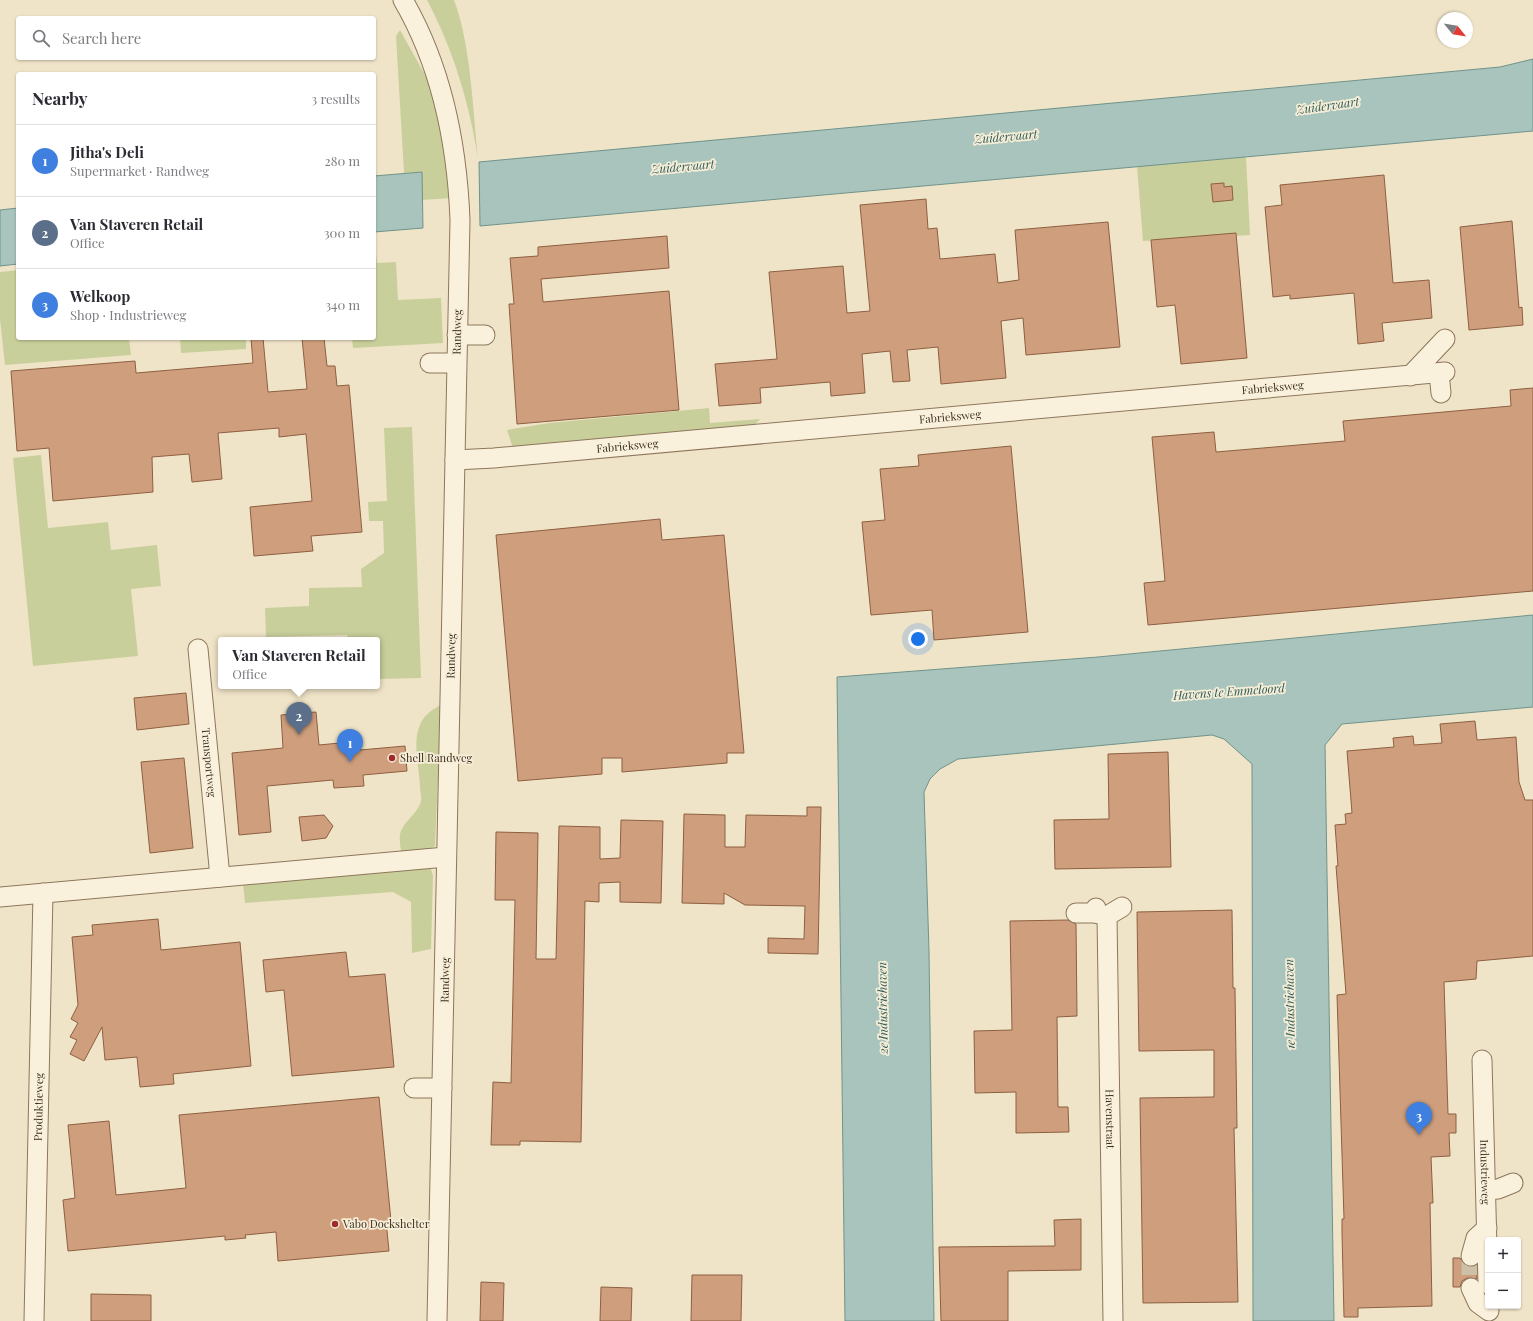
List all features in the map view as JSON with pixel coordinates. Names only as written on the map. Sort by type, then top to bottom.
[{"type":"street","name":"Randweg","points":[[403,0],[433,65],[448,116],[454,145],[460,220],[437,1321]]},
{"type":"street","points":[[457,335],[485,335]]},
{"type":"street","points":[[1410,376],[1445,340]]},
{"type":"street","points":[[430,364],[456,363]]},
{"type":"street","name":"Fabrieksweg","points":[[455,460],[1026,417],[1442,373],[1441,393]]},
{"type":"street","name":"Transportweg","points":[[198,649],[220,877]]},
{"type":"street","points":[[0,897],[446,857]]},
{"type":"street","name":"Produktieweg","points":[[34,1321],[42,893]]},
{"type":"street","name":"Havenstraat","points":[[1076,913],[1105,911],[1113,1321]]},
{"type":"street","name":"Industrieweg","points":[[1480,1286],[1486,1228],[1502,1190],[1482,1060]]},
{"type":"street","points":[[414,1088],[442,1088]]},
{"type":"street","points":[[1471,1256],[1476,1238],[1486,1228]]},
{"type":"street","points":[[1480,1286],[1478,1303],[1489,1313]]},
{"type":"green space","points":[[427,0],[454,0],[460,18],[468,57],[478,159],[475,139],[459,78],[445,38]]},
{"type":"green space","points":[[400,30],[435,93],[451,198],[422,200],[422,172],[404,173],[396,36]]},
{"type":"green space","points":[[1246,157],[1250,235],[1143,241],[1137,166]]},
{"type":"green space","points":[[376,254],[377,263],[396,262],[398,300],[441,298],[443,343],[353,348],[352,340],[376,340]]},
{"type":"green space","points":[[16,270],[16,340],[129,340],[131,355],[5,365],[0,319],[0,272]]},
{"type":"green space","points":[[180,340],[246,340],[246,349],[181,353]]},
{"type":"green space","points":[[709,408],[710,423],[760,419],[752,428],[513,448],[507,430],[549,423]]},
{"type":"green space","points":[[412,427],[421,678],[380,679],[380,637],[347,637],[347,635],[266,637],[265,608],[309,606],[309,588],[362,587],[361,569],[384,553],[383,521],[369,521],[368,502],[387,501],[384,428]]},
{"type":"green space","points":[[41,455],[48,528],[108,522],[111,550],[157,545],[161,586],[131,589],[138,656],[33,666],[13,458]]},
{"type":"green space","points":[[441,705],[435,846],[428,850],[401,853],[401,830],[417,810],[421,799],[417,751],[418,729],[430,712]]},
{"type":"green space","points":[[420,866],[431,869],[433,876],[431,949],[412,953],[411,902],[393,892],[245,903],[243,884]]},
{"type":"water","name":"Zuidervaart","points":[[1533,59],[1533,131],[480,226],[479,162],[1500,67]]},
{"type":"water","points":[[422,172],[423,228],[376,232],[376,176]]},
{"type":"water","points":[[16,208],[16,264],[0,266],[0,210]]},
{"type":"water","points":[[1533,615],[1533,707],[1342,724],[1325,745],[1334,1321],[1253,1321],[1252,764],[1224,739],[1212,735],[958,759],[940,769],[930,779],[924,792],[929,951],[934,1321],[845,1321],[837,677],[1098,657]]},
{"type":"building","points":[[1384,175],[1393,283],[1429,280],[1432,318],[1382,323],[1384,341],[1358,344],[1354,293],[1290,299],[1290,295],[1273,297],[1265,207],[1282,205],[1280,185]]},
{"type":"building","points":[[1224,183],[1224,187],[1232,186],[1233,200],[1213,202],[1211,184]]},
{"type":"building","points":[[926,199],[928,229],[937,228],[940,259],[995,254],[998,283],[1019,280],[1015,230],[1108,222],[1120,347],[1026,355],[1023,318],[1001,321],[1006,378],[941,384],[938,347],[907,350],[910,381],[893,382],[890,351],[862,354],[865,393],[831,396],[830,382],[760,388],[761,403],[719,406],[715,364],[777,359],[769,272],[843,266],[847,313],[870,311],[860,205]]},
{"type":"building","points":[[1512,221],[1519,308],[1522,307],[1523,325],[1469,330],[1460,227]]},
{"type":"building","points":[[1236,233],[1247,358],[1181,364],[1175,305],[1157,307],[1151,240]]},
{"type":"building","points":[[667,236],[669,268],[541,279],[543,302],[669,291],[679,410],[517,424],[509,304],[514,304],[510,258],[538,256],[538,247]]},
{"type":"building","points":[[251,340],[263,340],[268,392],[307,389],[302,340],[324,340],[327,366],[335,366],[337,386],[349,385],[362,532],[311,536],[313,551],[254,556],[250,507],[312,501],[306,434],[279,437],[279,428],[218,433],[222,479],[192,482],[189,454],[152,457],[153,492],[53,501],[49,448],[17,451],[11,371],[135,361],[136,373],[253,363]]},
{"type":"building","points":[[1533,388],[1533,591],[1148,625],[1144,583],[1165,581],[1152,437],[1214,432],[1216,452],[1345,441],[1343,421],[1511,406],[1510,390]]},
{"type":"building","points":[[1011,446],[1028,632],[934,640],[932,610],[871,615],[862,522],[885,520],[880,469],[919,466],[918,455]]},
{"type":"building","points":[[660,519],[662,540],[724,535],[744,753],[727,753],[727,763],[622,772],[622,758],[602,758],[602,774],[518,781],[496,535]]},
{"type":"building","points":[[186,693],[189,724],[137,730],[134,698]]},
{"type":"building","points":[[316,712],[319,745],[360,741],[360,750],[405,746],[407,771],[363,775],[364,786],[334,788],[333,780],[267,786],[271,832],[239,835],[232,753],[283,748],[281,715]]},
{"type":"building","points":[[1475,721],[1477,740],[1516,737],[1519,782],[1525,800],[1533,800],[1533,956],[1477,961],[1476,979],[1444,982],[1448,1114],[1456,1114],[1456,1133],[1449,1133],[1450,1156],[1431,1157],[1433,1203],[1430,1203],[1432,1306],[1358,1308],[1358,1317],[1344,1317],[1342,1219],[1344,1219],[1337,995],[1346,994],[1336,866],[1338,866],[1335,825],[1346,824],[1345,814],[1352,813],[1347,751],[1394,747],[1393,738],[1413,736],[1414,745],[1442,743],[1440,724]]},
{"type":"building","points":[[1168,752],[1171,867],[1055,869],[1054,820],[1109,819],[1108,754]]},
{"type":"building","points":[[184,758],[193,848],[150,853],[141,762]]},
{"type":"building","points":[[807,807],[821,807],[818,954],[768,953],[768,938],[804,939],[805,906],[745,905],[724,893],[724,904],[682,903],[684,814],[725,815],[725,847],[745,847],[746,815],[807,816]]},
{"type":"building","points":[[324,815],[333,826],[326,838],[302,841],[299,817]]},
{"type":"building","points":[[621,820],[663,821],[661,903],[620,902],[620,882],[599,883],[599,902],[585,901],[581,1142],[520,1141],[520,1145],[491,1145],[493,1082],[511,1083],[515,900],[495,900],[496,832],[538,833],[536,959],[556,959],[559,826],[600,827],[600,859],[620,858]]},
{"type":"building","points":[[1232,910],[1233,988],[1235,988],[1237,1128],[1234,1128],[1238,1302],[1143,1303],[1140,1098],[1214,1097],[1214,1050],[1139,1051],[1137,912]]},
{"type":"building","points":[[158,919],[161,950],[240,942],[251,1066],[173,1074],[174,1084],[140,1087],[137,1057],[105,1060],[102,1027],[84,1061],[70,1054],[77,1040],[70,1037],[78,1023],[71,1019],[78,1005],[72,937],[93,935],[92,925]]},
{"type":"building","points":[[1068,920],[1076,924],[1077,1016],[1057,1017],[1058,1107],[1068,1107],[1069,1132],[1016,1133],[1016,1092],[975,1093],[974,1031],[1012,1030],[1010,921]]},
{"type":"building","points":[[346,952],[349,977],[385,974],[394,1067],[292,1076],[284,990],[266,992],[263,960]]},
{"type":"building","points":[[379,1097],[391,1221],[386,1221],[389,1251],[278,1261],[276,1232],[245,1235],[246,1238],[225,1240],[225,1236],[68,1251],[63,1200],[75,1198],[68,1125],[109,1121],[116,1195],[186,1188],[179,1115]]},
{"type":"building","points":[[1081,1219],[1081,1270],[1008,1271],[1008,1321],[941,1321],[939,1247],[1055,1246],[1054,1220]]},
{"type":"building","points":[[1453,1258],[1460,1258],[1463,1263],[1468,1266],[1476,1265],[1477,1279],[1467,1278],[1462,1281],[1460,1287],[1453,1287]]},
{"type":"building","points":[[692,1275],[742,1275],[741,1321],[691,1321]]},
{"type":"building","points":[[481,1282],[504,1283],[503,1321],[480,1321]]},
{"type":"building","points":[[601,1287],[632,1288],[631,1321],[600,1321]]},
{"type":"building","points":[[91,1294],[151,1295],[151,1321],[91,1321]]},
{"type":"tunnel","points":[[1471,1256],[1471,1288]]},
{"type":"place","name":"Van Staveren Retail","points":[[299,735]]},
{"type":"place","name":"Shell Randweg","points":[[392,758]]},
{"type":"place","name":"Jitha's Deli","points":[[350,762]]},
{"type":"place","name":"Welkoop","points":[[1419,1135]]},
{"type":"place","name":"Vabo Dockshelter","points":[[335,1224]]},
{"type":"water label","name":"Havens te Emmeloord","points":[[1229,692]]},
{"type":"water label","name":"1e Industriehaven","points":[[1290,1004]]},
{"type":"water label","name":"2e Industriehaven","points":[[883,1008]]}]
